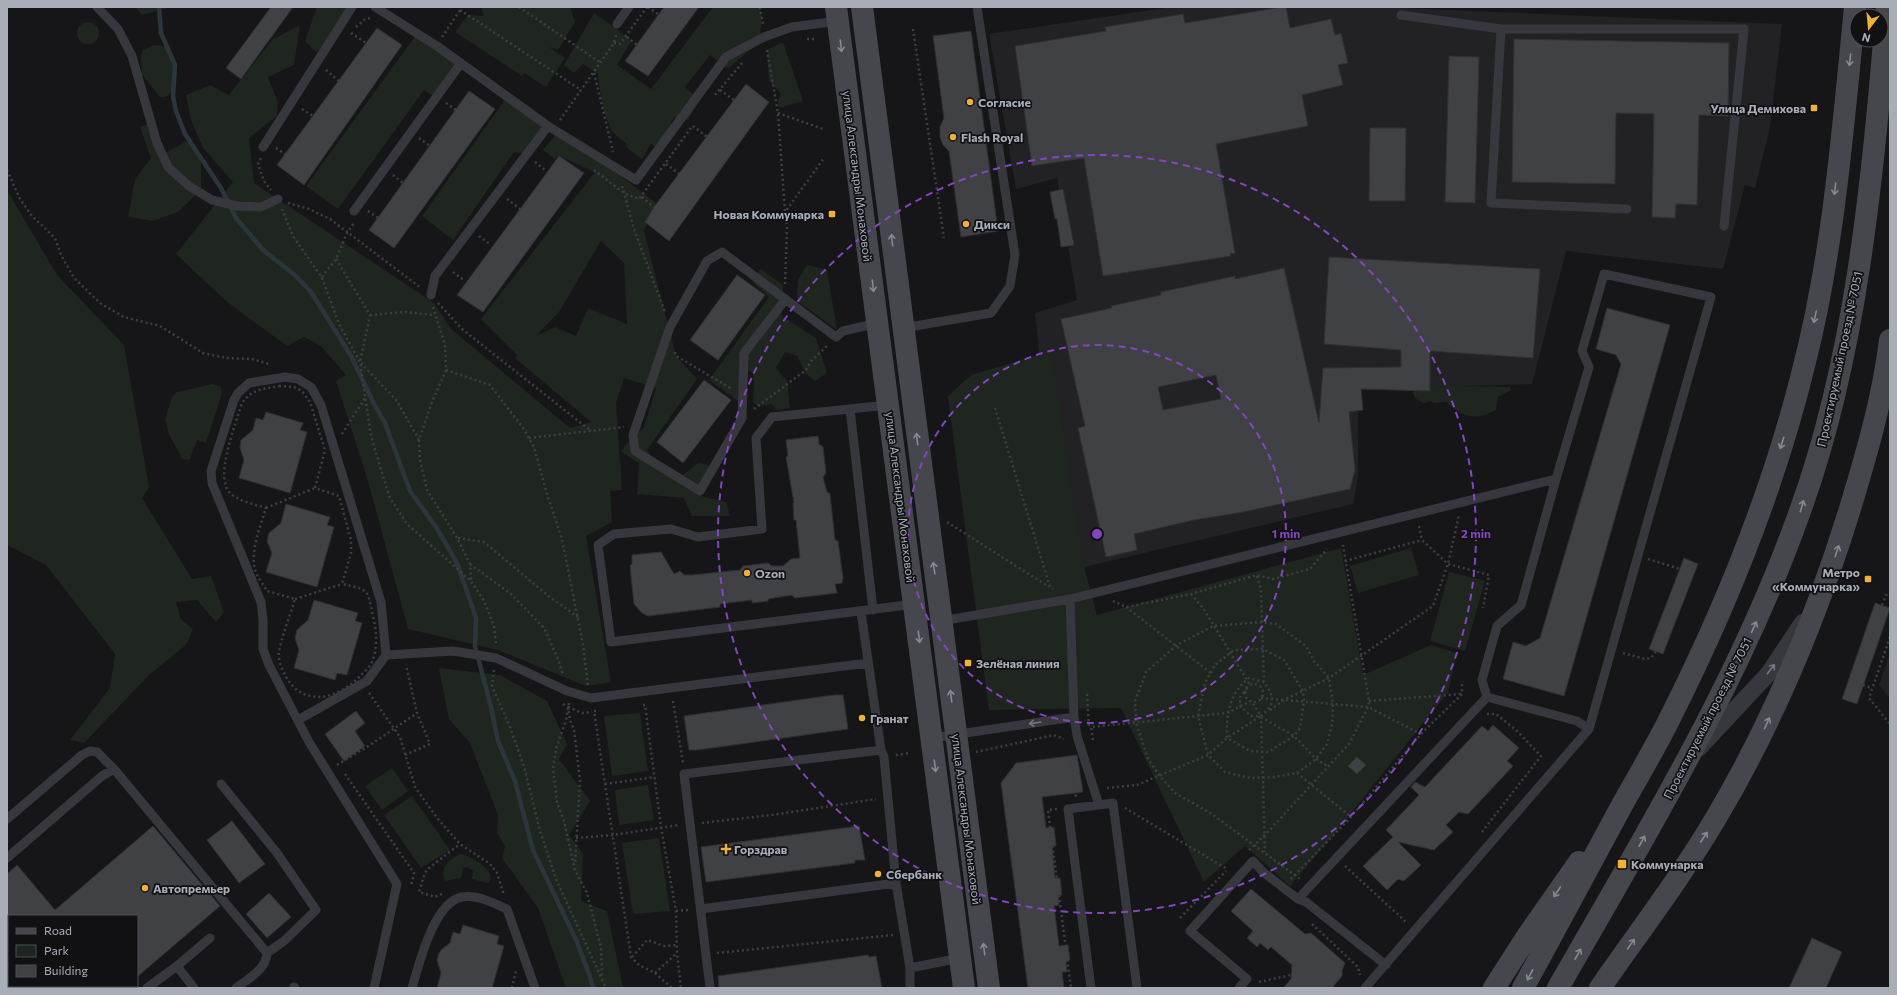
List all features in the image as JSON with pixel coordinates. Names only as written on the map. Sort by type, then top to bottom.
[{"type":"main road","name":"улица Александры Монаховой","points":[[862,7],[989,988]]},
{"type":"main road","points":[[1523,988],[1669,721],[1739,567],[1758,517],[1790,417],[1806,360],[1825,261],[1834,199],[1855,7]]},
{"type":"main road","name":"Проектируемый проезд № 7051","points":[[1558,988],[1688,760],[1731,676],[1763,606],[1800,512],[1819,451],[1849,321],[1860,256],[1868,194],[1887,7]]},
{"type":"main road","name":"улица Александры Монаховой","points":[[837,14],[964,988]]},
{"type":"main road","points":[[1600,988],[1686,864],[1715,819],[1740,777],[1761,737],[1785,684],[1824,587],[1858,484],[1871,433],[1890,340]]},
{"type":"main road","points":[[1494,988],[1562,884],[1622,805]]},
{"type":"street","points":[[1688,760],[1768,672],[1798,631],[1824,587]]},
{"type":"lane","points":[[97,7],[118,29],[132,56],[157,143],[168,167],[189,186],[212,200],[237,206],[262,207],[278,199]]},
{"type":"lane","points":[[263,150],[352,7]]},
{"type":"lane","points":[[375,7],[461,63],[548,126],[636,180],[726,57],[764,37],[837,14]]},
{"type":"lane","points":[[617,24],[629,7]]},
{"type":"lane","points":[[903,328],[990,313],[1010,286],[1015,256],[977,7]]},
{"type":"lane","points":[[1400,15],[1502,29],[1744,29],[1724,226]]},
{"type":"lane","points":[[1502,29],[1491,203],[1627,209]]},
{"type":"lane","points":[[354,211],[461,63]]},
{"type":"lane","points":[[431,295],[435,276],[548,126]]},
{"type":"lane","points":[[785,300],[744,354],[742,418],[700,491],[635,451],[633,435],[670,327],[707,261],[722,252],[836,337],[843,331],[878,323]]},
{"type":"lane","points":[[1362,985],[1386,965],[1589,729],[1711,297],[1604,274],[1582,351],[1590,367],[1556,479],[1521,605],[1498,626],[1482,680],[1487,697]]},
{"type":"lane","points":[[298,720],[366,681],[386,655],[381,602],[321,406],[311,387],[298,379],[285,376],[249,383],[238,393],[234,400],[211,471],[212,483],[260,602],[263,619],[263,649],[267,659],[285,694],[290,708],[397,884],[374,988]]},
{"type":"lane","points":[[888,405],[772,417],[756,438],[762,529],[698,537],[671,529],[614,534],[598,546],[611,642],[861,612],[915,604]]},
{"type":"lane","points":[[850,409],[873,610]]},
{"type":"lane","points":[[941,621],[1070,599],[1556,479]]},
{"type":"lane","points":[[1070,599],[1074,718],[1077,736],[1099,805]]},
{"type":"lane","points":[[861,612],[881,750],[884,757],[896,883],[910,968],[910,988]]},
{"type":"lane","points":[[386,655],[453,651],[496,658],[567,691],[591,698],[868,663]]},
{"type":"lane","points":[[1487,697],[1577,721],[1589,729]]},
{"type":"lane","points":[[1298,899],[1487,697]]},
{"type":"lane","points":[[932,738],[1074,718]]},
{"type":"lane","points":[[710,988],[692,824],[684,774],[881,750]]},
{"type":"lane","points":[[7,819],[82,755],[90,752],[97,752],[114,769],[267,953],[266,961],[261,969],[236,988]]},
{"type":"lane","points":[[7,858],[102,776],[114,769]]},
{"type":"lane","points":[[221,784],[277,853],[316,910],[284,941],[267,953]]},
{"type":"lane","points":[[1091,988],[1068,808],[1113,804],[1137,988]]},
{"type":"lane","points":[[1239,988],[1247,979],[1190,931],[1253,861],[1263,872],[1298,899],[1306,902],[1386,965]]},
{"type":"lane","points":[[701,909],[896,883]]},
{"type":"lane","points":[[412,988],[424,948],[437,920],[449,904],[462,897],[481,898],[507,909],[534,988]]},
{"type":"lane","points":[[147,988],[177,966],[210,938]]},
{"type":"lane","points":[[910,968],[960,958]]},
{"type":"lane","points":[[177,966],[194,988]]},
{"type":"path","points":[[519,7],[601,63]]},
{"type":"path","points":[[614,43],[620,44],[627,37],[648,7],[658,14]]},
{"type":"path","points":[[760,7],[778,113],[787,226],[785,300]]},
{"type":"path","points":[[436,46],[461,8],[581,90]]},
{"type":"path","points":[[347,39],[357,24],[364,20],[375,18]]},
{"type":"path","points":[[548,126],[562,119],[601,63],[614,43],[617,24]]},
{"type":"path","points":[[914,29],[944,238]]},
{"type":"path","points":[[351,33],[366,44]]},
{"type":"path","points":[[627,37],[637,45]]},
{"type":"path","points":[[805,39],[817,39]]},
{"type":"path","points":[[712,99],[743,62]]},
{"type":"path","points":[[323,74],[330,64]]},
{"type":"path","points":[[325,70],[339,81]]},
{"type":"path","points":[[594,73],[634,230],[670,327],[676,356],[733,389]]},
{"type":"path","points":[[720,90],[734,100]]},
{"type":"path","points":[[442,100],[456,110]]},
{"type":"path","points":[[300,107],[313,116]]},
{"type":"path","points":[[778,113],[822,129]]},
{"type":"path","points":[[592,169],[624,193],[639,199],[642,197],[696,121]]},
{"type":"path","points":[[693,126],[707,137]]},
{"type":"path","points":[[418,132],[416,136],[430,146]]},
{"type":"path","points":[[285,154],[273,145],[268,152],[263,150],[258,164],[264,181],[278,199],[293,236],[322,278],[339,324],[360,362],[397,401],[419,440]]},
{"type":"path","points":[[536,156],[533,161],[545,170]]},
{"type":"path","points":[[785,212],[824,158]]},
{"type":"path","points":[[666,164],[679,174]]},
{"type":"path","points":[[7,170],[20,199],[32,216],[55,238],[61,255],[74,278],[100,303],[124,317],[160,326],[203,353],[226,358],[252,359],[269,364]]},
{"type":"path","points":[[390,172],[403,183]]},
{"type":"path","points":[[509,192],[505,198],[520,209]]},
{"type":"path","points":[[642,197],[654,207]]},
{"type":"path","points":[[278,199],[309,209],[330,219],[431,295],[462,329],[590,431]]},
{"type":"path","points":[[364,208],[378,218]]},
{"type":"path","points":[[322,278],[336,259],[347,233]]},
{"type":"path","points":[[473,240],[477,234],[491,245]]},
{"type":"path","points":[[336,259],[370,314],[360,362],[371,436],[389,496],[407,524],[471,581],[484,601],[494,626],[496,658],[492,686],[510,727],[525,770],[540,831],[556,879],[606,988]]},
{"type":"path","points":[[451,270],[465,281]]},
{"type":"path","points":[[431,295],[434,315],[445,345],[446,370],[432,402],[419,440],[420,460],[427,490],[457,538],[470,564],[471,581]]},
{"type":"path","points":[[370,314],[404,312],[434,315]]},
{"type":"path","points":[[742,418],[806,370],[812,361],[836,337]]},
{"type":"path","points":[[446,370],[490,385],[534,447],[547,494],[562,539],[578,617],[591,698]]},
{"type":"path","points":[[315,488],[325,450],[310,402],[302,391],[294,387],[279,386],[260,389],[248,394],[242,403],[223,470],[225,486],[231,494],[240,500],[266,508],[315,488],[339,496],[351,540],[351,553],[342,584]]},
{"type":"path","points":[[336,455],[339,439],[365,397]]},
{"type":"path","points":[[996,408],[1050,587]]},
{"type":"path","points":[[529,438],[636,425]]},
{"type":"path","points":[[266,508],[257,540],[254,561],[257,575],[267,591],[295,599],[342,584],[363,589],[368,593],[374,620],[376,645],[370,666],[352,685],[333,694],[320,697],[296,691],[290,683],[282,668],[279,653],[295,599]]},
{"type":"path","points":[[1100,789],[1137,785],[1208,755],[1227,738],[1286,699],[1329,678],[1433,606],[1448,564],[1459,513],[1452,514]]},
{"type":"path","points":[[947,522],[1070,599]]},
{"type":"path","points":[[1418,524],[1422,540],[1448,564],[1489,576],[1483,608]]},
{"type":"path","points":[[457,538],[484,542],[551,598],[578,617]]},
{"type":"path","points":[[1345,561],[1422,540]]},
{"type":"path","points":[[1337,546],[1350,543]]},
{"type":"path","points":[[1243,854],[1266,834],[1349,744],[1368,708],[1369,701],[1362,655],[1343,545]]},
{"type":"path","points":[[1126,607],[1191,594],[1257,575],[1273,580],[1310,569],[1326,549],[1332,548]]},
{"type":"path","points":[[1638,556],[1680,569]]},
{"type":"path","points":[[470,564],[511,594],[544,628],[558,658],[570,700],[556,749],[553,768],[557,803],[564,821],[575,870],[587,893],[601,948],[602,977]]},
{"type":"path","points":[[1257,575],[1261,589],[1264,682],[1270,691],[1272,698],[1270,708],[1261,716],[1251,716],[1240,706],[1240,696],[1247,688],[1255,684],[1260,687],[1263,693],[1261,698]]},
{"type":"path","points":[[1882,605],[1886,593],[1890,594]]},
{"type":"path","points":[[1191,594],[1203,608],[1250,686]]},
{"type":"path","points":[[1111,600],[1126,607],[1211,672]]},
{"type":"path","points":[[1227,738],[1250,751],[1268,752],[1294,736],[1300,728],[1304,701],[1303,691],[1284,660],[1264,649],[1234,650],[1215,666],[1205,683],[1198,716],[1208,755],[1225,772],[1250,778],[1264,778],[1297,773],[1316,759],[1327,744],[1332,725],[1333,705],[1329,678],[1314,662],[1306,646],[1276,624],[1262,622],[1213,626],[1177,645],[1146,672],[1135,701],[1136,723],[1148,759],[1159,775],[1175,793],[1212,814],[1310,887]]},
{"type":"path","points":[[1890,637],[1869,698],[1890,724]]},
{"type":"path","points":[[1360,648],[1366,652]]},
{"type":"path","points":[[1612,649],[1645,659],[1651,658],[1656,651]]},
{"type":"path","points":[[401,665],[414,663]]},
{"type":"path","points":[[405,754],[430,744],[417,713],[406,664]]},
{"type":"path","points":[[487,669],[500,674]]},
{"type":"path","points":[[1227,738],[1227,713],[1235,693],[1241,684],[1249,678],[1264,682]]},
{"type":"path","points":[[366,681],[369,694],[400,737],[415,787],[437,818],[460,844],[490,864],[497,873],[504,899],[497,897]]},
{"type":"path","points":[[1288,882],[1351,817],[1421,734],[1462,694],[1462,681]]},
{"type":"path","points":[[1863,685],[1872,688]]},
{"type":"path","points":[[369,694],[374,688]]},
{"type":"path","points":[[1247,688],[1246,696],[1261,716],[1294,736],[1316,759],[1329,767]]},
{"type":"path","points":[[1369,701],[1462,694]]},
{"type":"path","points":[[1093,743],[1090,727],[1227,713],[1251,701],[1257,701],[1261,698],[1286,699],[1368,708],[1421,734]]},
{"type":"path","points":[[557,701],[582,713],[594,711]]},
{"type":"path","points":[[673,701],[684,774]]},
{"type":"path","points":[[637,706],[645,705],[661,827],[676,911],[676,945],[681,988]]},
{"type":"path","points":[[568,706],[570,720],[574,730],[580,780],[575,870]]},
{"type":"path","points":[[601,710],[594,711],[631,957],[639,965],[655,973],[672,988]]},
{"type":"path","points":[[327,771],[370,746],[417,713]]},
{"type":"path","points":[[1481,716],[1496,714],[1516,730],[1541,756]]},
{"type":"path","points":[[1261,716],[1266,834],[1265,853]]},
{"type":"path","points":[[977,760],[976,752],[1054,735],[1062,737],[1068,742]]},
{"type":"path","points":[[1070,755],[1076,796],[1074,804]]},
{"type":"path","points":[[338,764],[414,873],[411,886]]},
{"type":"path","points":[[1297,773],[1311,786],[1351,817]]},
{"type":"path","points":[[605,784],[655,777]]},
{"type":"path","points":[[576,838],[613,835],[661,827],[779,814],[888,797]]},
{"type":"path","points":[[1122,806],[1227,869]]},
{"type":"path","points":[[1060,809],[1048,810],[1071,988]]},
{"type":"path","points":[[449,891],[434,897],[420,892],[425,873],[429,868],[460,844]]},
{"type":"path","points":[[1180,918],[1232,864]]},
{"type":"path","points":[[1344,864],[1409,925]]},
{"type":"path","points":[[1306,919],[1358,967],[1362,985]]},
{"type":"path","points":[[707,954],[904,934]]},
{"type":"path","points":[[631,957],[646,940],[664,946],[676,945]]},
{"type":"path","points":[[655,973],[677,953]]},
{"type":"path","points":[[1256,985],[1259,982],[1291,975]]},
{"type":"path","points":[[1253,977],[1259,982]]},
{"type":"shaded area","points":[[1172,7],[1378,7],[1782,24],[1770,128],[1755,188],[1745,185],[1723,269],[1566,251],[1532,384],[1358,389],[1358,477],[1353,504],[1063,572],[1035,313],[1077,300],[1057,178],[1016,189],[989,34]]},
{"type":"shaded area","points":[[1890,653],[1890,699],[1879,685]]},
{"type":"green space","points":[[135,7],[173,7],[142,15]]},
{"type":"green space","points":[[317,7],[356,7],[340,34],[316,52],[305,41]]},
{"type":"green space","points":[[481,7],[531,7],[534,9],[536,7],[570,7],[575,22],[558,50],[549,47],[565,58],[546,87],[524,73],[522,76],[455,32],[468,15],[484,16]]},
{"type":"green space","points":[[713,7],[760,7],[762,18],[759,42],[728,69],[710,55],[685,87],[700,100],[688,120],[674,117],[658,150],[651,143],[642,159],[627,148],[626,143],[612,132],[602,107],[598,74],[583,64],[574,73],[564,65],[594,13],[632,40],[617,65],[651,89]]},
{"type":"green space","points":[[88,22],[96,25],[99,33],[96,41],[88,44],[80,41],[77,33],[80,25]]},
{"type":"green space","points":[[300,25],[294,65],[268,77],[278,103],[277,116],[249,138],[254,183],[434,303],[451,329],[570,428],[591,422],[515,358],[517,355],[481,319],[595,172],[559,156],[555,159],[543,150],[560,129],[656,203],[644,231],[676,356],[697,379],[647,450],[651,456],[679,478],[698,463],[709,465],[701,496],[726,502],[730,516],[692,516],[684,498],[637,494],[639,463],[621,452],[627,443],[644,428],[656,388],[624,378],[616,403],[622,490],[610,491],[612,522],[586,536],[611,682],[586,686],[498,650],[408,629],[368,481],[336,381],[346,375],[321,346],[304,337],[287,346],[226,301],[176,254],[233,182],[203,148],[191,120],[186,95],[210,85],[229,95],[272,40]],"holes":[[[601,241],[624,263],[627,324],[588,308],[576,336],[555,327],[536,336],[559,312]]]},
{"type":"green space","points":[[416,35],[455,64],[435,97],[424,90],[338,209],[306,186]]},
{"type":"green space","points":[[783,42],[803,101],[779,108],[778,101],[781,94],[769,81],[767,50]]},
{"type":"green space","points":[[154,45],[168,47],[174,67],[174,86],[166,97],[160,97],[142,74],[141,56],[143,50]]},
{"type":"green space","points":[[507,97],[544,124],[527,154],[514,152],[453,240],[422,216]]},
{"type":"green space","points":[[151,123],[163,154],[189,140],[201,161],[201,190],[178,212],[153,221],[128,217],[135,179],[151,158],[140,127]]},
{"type":"green space","points":[[7,190],[57,275],[124,345],[149,487],[142,498],[192,579],[211,576],[224,612],[216,622],[197,600],[176,602],[181,619],[193,629],[186,645],[150,674],[84,743],[70,740],[110,688],[115,654],[46,565],[7,545]]},
{"type":"green space","points":[[807,265],[827,270],[837,330],[797,301],[798,280]]},
{"type":"green space","points":[[761,269],[783,285],[782,316],[816,338],[827,373],[815,381],[806,374],[797,356],[785,352],[776,368],[787,381],[790,408],[777,410],[772,404],[761,406],[753,403],[754,382],[752,372],[747,370],[742,396],[738,401],[709,380],[769,297],[752,282]]},
{"type":"green space","points":[[1051,351],[1082,559],[1097,615],[1341,548],[1363,675],[1431,645],[1457,653],[1448,692],[1337,831],[1290,886],[1245,846],[1204,882],[1121,708],[989,710],[948,396],[971,375]]},
{"type":"green space","points":[[213,384],[221,387],[222,393],[206,443],[197,440],[190,459],[182,459],[169,434],[165,419],[172,397],[177,392]]},
{"type":"green space","points":[[1416,385],[1510,387],[1511,390],[1498,397],[1496,410],[1475,417],[1458,412],[1446,402],[1434,403],[1430,401],[1424,403],[1416,399],[1413,393]]},
{"type":"green space","points":[[1411,548],[1419,575],[1358,593],[1350,566]]},
{"type":"green space","points":[[1449,572],[1485,581],[1465,651],[1430,641]]},
{"type":"green space","points":[[439,668],[500,675],[547,701],[567,744],[559,759],[590,801],[569,835],[583,854],[581,901],[607,911],[623,988],[566,988],[538,908],[502,858],[505,847],[497,832],[498,815],[470,743],[449,719]]},
{"type":"green space","points":[[640,713],[648,771],[612,776],[604,716]]},
{"type":"green space","points":[[392,768],[408,791],[382,810],[365,786]]},
{"type":"green space","points":[[648,785],[654,820],[619,825],[615,790]]},
{"type":"green space","points":[[412,796],[450,850],[421,868],[384,815]]},
{"type":"green space","points":[[659,838],[670,911],[633,914],[622,843]]},
{"type":"green space","points":[[460,854],[470,857],[487,869],[491,879],[488,883],[472,879],[473,871],[467,867],[463,868],[461,878],[445,881],[443,871],[446,864]]},
{"type":"building","points":[[271,7],[293,7],[241,79],[226,68]]},
{"type":"building","points":[[664,7],[699,7],[648,76],[625,61]]},
{"type":"building","points":[[1286,7],[1290,28],[1331,19],[1335,35],[1341,33],[1348,63],[1338,65],[1343,85],[1302,95],[1308,126],[1216,144],[1235,253],[1230,254],[1231,256],[1103,276],[1084,158],[1032,166],[1015,46],[1106,31],[1105,27],[1183,14],[1185,23]]},
{"type":"building","points":[[377,28],[402,45],[304,185],[277,165]]},
{"type":"building","points":[[971,31],[998,231],[961,237],[949,151],[943,145],[940,137],[940,127],[944,118],[933,36]]},
{"type":"building","points":[[1514,39],[1729,43],[1728,116],[1699,115],[1697,205],[1676,204],[1675,218],[1652,217],[1654,114],[1616,113],[1615,184],[1512,182]]},
{"type":"building","points":[[1449,56],[1479,57],[1475,203],[1445,202]]},
{"type":"building","points":[[746,84],[769,102],[669,241],[645,222],[654,207]]},
{"type":"building","points":[[469,91],[495,109],[394,248],[369,230]]},
{"type":"building","points":[[1370,128],[1406,128],[1405,201],[1369,201]]},
{"type":"building","points":[[559,156],[584,173],[483,312],[457,295]]},
{"type":"building","points":[[1063,189],[1074,245],[1061,247],[1057,219],[1055,219],[1050,192]]},
{"type":"building","points":[[1329,257],[1540,269],[1533,358],[1430,351],[1430,391],[1361,389],[1363,410],[1349,412],[1355,470],[1350,489],[1243,512],[1194,520],[1134,534],[1137,550],[1106,557],[1078,428],[1085,426],[1061,319],[1112,308],[1111,306],[1161,295],[1161,292],[1235,276],[1235,279],[1284,268],[1319,423],[1323,368],[1401,367],[1401,350],[1324,344]],"holes":[[[1216,375],[1221,399],[1163,410],[1158,387]]]},
{"type":"building","points":[[737,275],[765,295],[718,360],[690,340]]},
{"type":"building","points":[[1607,308],[1670,325],[1564,696],[1503,679],[1513,642],[1526,646],[1540,638],[1621,364],[1616,355],[1596,349]]},
{"type":"building","points":[[704,380],[731,400],[683,463],[657,442]]},
{"type":"building","points":[[266,412],[303,423],[300,430],[307,432],[290,493],[239,478],[244,460],[240,448],[241,440],[253,430],[256,418],[263,420]]},
{"type":"building","points":[[818,436],[819,444],[823,447],[826,473],[823,477],[827,492],[830,494],[835,540],[838,541],[843,578],[842,583],[835,584],[837,593],[795,598],[792,595],[768,599],[768,601],[752,603],[752,600],[720,604],[720,607],[648,616],[642,613],[634,604],[630,566],[632,564],[632,555],[661,552],[674,574],[680,571],[684,575],[740,570],[743,566],[768,563],[772,566],[783,566],[791,559],[800,558],[796,520],[794,520],[794,503],[786,457],[788,456],[786,440]]},
{"type":"building","points":[[286,504],[330,517],[327,525],[334,527],[317,587],[266,572],[272,553],[267,541],[269,533],[281,523]]},
{"type":"building","points":[[1684,558],[1698,564],[1663,654],[1649,649]]},
{"type":"building","points":[[314,600],[358,613],[355,621],[362,623],[347,675],[337,673],[335,680],[294,668],[299,650],[295,638],[297,630],[308,620]]},
{"type":"building","points":[[1875,603],[1890,608],[1857,704],[1842,699]]},
{"type":"building","points":[[843,695],[848,729],[689,750],[684,716]]},
{"type":"building","points":[[356,711],[365,723],[355,731],[365,746],[344,761],[325,734]]},
{"type":"building","points":[[1493,725],[1519,748],[1507,761],[1513,766],[1468,814],[1459,812],[1446,825],[1453,832],[1434,850],[1398,842],[1421,865],[1404,881],[1398,879],[1387,890],[1363,866],[1393,837],[1386,830],[1419,795],[1411,787],[1415,782],[1425,787],[1482,726],[1488,731]]},
{"type":"building","points":[[1077,755],[1083,792],[1042,797],[1046,828],[1054,827],[1056,846],[1052,846],[1055,878],[1060,878],[1062,895],[1058,895],[1059,905],[1054,906],[1059,946],[1068,945],[1070,960],[1066,961],[1067,972],[1062,972],[1064,988],[1028,988],[1001,783],[1016,763]]},
{"type":"building","points":[[1357,757],[1366,765],[1357,774],[1348,766]]},
{"type":"building","points":[[232,821],[265,864],[239,883],[207,840]]},
{"type":"building","name":"Автопремьер","points":[[153,826],[220,906],[138,976],[138,915],[7,916],[7,874],[17,865],[55,910]]},
{"type":"building","points":[[859,826],[865,860],[855,860],[855,863],[706,882],[701,847]]},
{"type":"building","points":[[1251,889],[1305,934],[1311,933],[1345,963],[1342,976],[1332,988],[1283,988],[1291,979],[1292,965],[1271,947],[1268,950],[1260,943],[1257,947],[1247,938],[1253,931],[1231,911]]},
{"type":"building","points":[[269,893],[291,917],[267,938],[246,914]]},
{"type":"building","points":[[463,925],[499,936],[497,944],[504,946],[492,988],[437,988],[441,973],[437,960],[439,953],[450,943],[453,932],[460,934]]},
{"type":"building","points":[[1812,938],[1842,952],[1826,988],[1789,988]]},
{"type":"building","points":[[868,955],[869,957],[876,956],[882,988],[719,988],[718,976]]},
{"type":"waterway","points":[[159,7],[161,33],[175,65],[173,96],[176,111],[185,134],[221,188],[236,218],[263,250],[296,276],[311,292],[351,356],[374,404],[385,423],[410,491],[436,527],[457,563],[476,618],[475,646],[498,741],[515,781],[533,850],[577,942],[593,988]]},
{"type":"place","name":"Согласие","points":[[970,102]]},
{"type":"place","name":"Улица Демихова","points":[[1814,108]]},
{"type":"place","name":"Flash Royal","points":[[953,137]]},
{"type":"place","name":"Новая Коммунарка","points":[[832,214]]},
{"type":"place","name":"Дикси","points":[[966,224]]},
{"type":"place","name":"Ozon","points":[[747,573]]},
{"type":"place","name":"Метро «Коммунарка»","points":[[1868,579]]},
{"type":"place","name":"Зелёная линия","points":[[968,663]]},
{"type":"place","name":"Гранат","points":[[862,718]]},
{"type":"place","name":"Горздрав","points":[[726,849]]},
{"type":"place","name":"Коммунарка","points":[[1622,864]]},
{"type":"place","name":"Сбербанк","points":[[878,874]]},
{"type":"place","name":"Автопремьер","points":[[145,888]]}]
